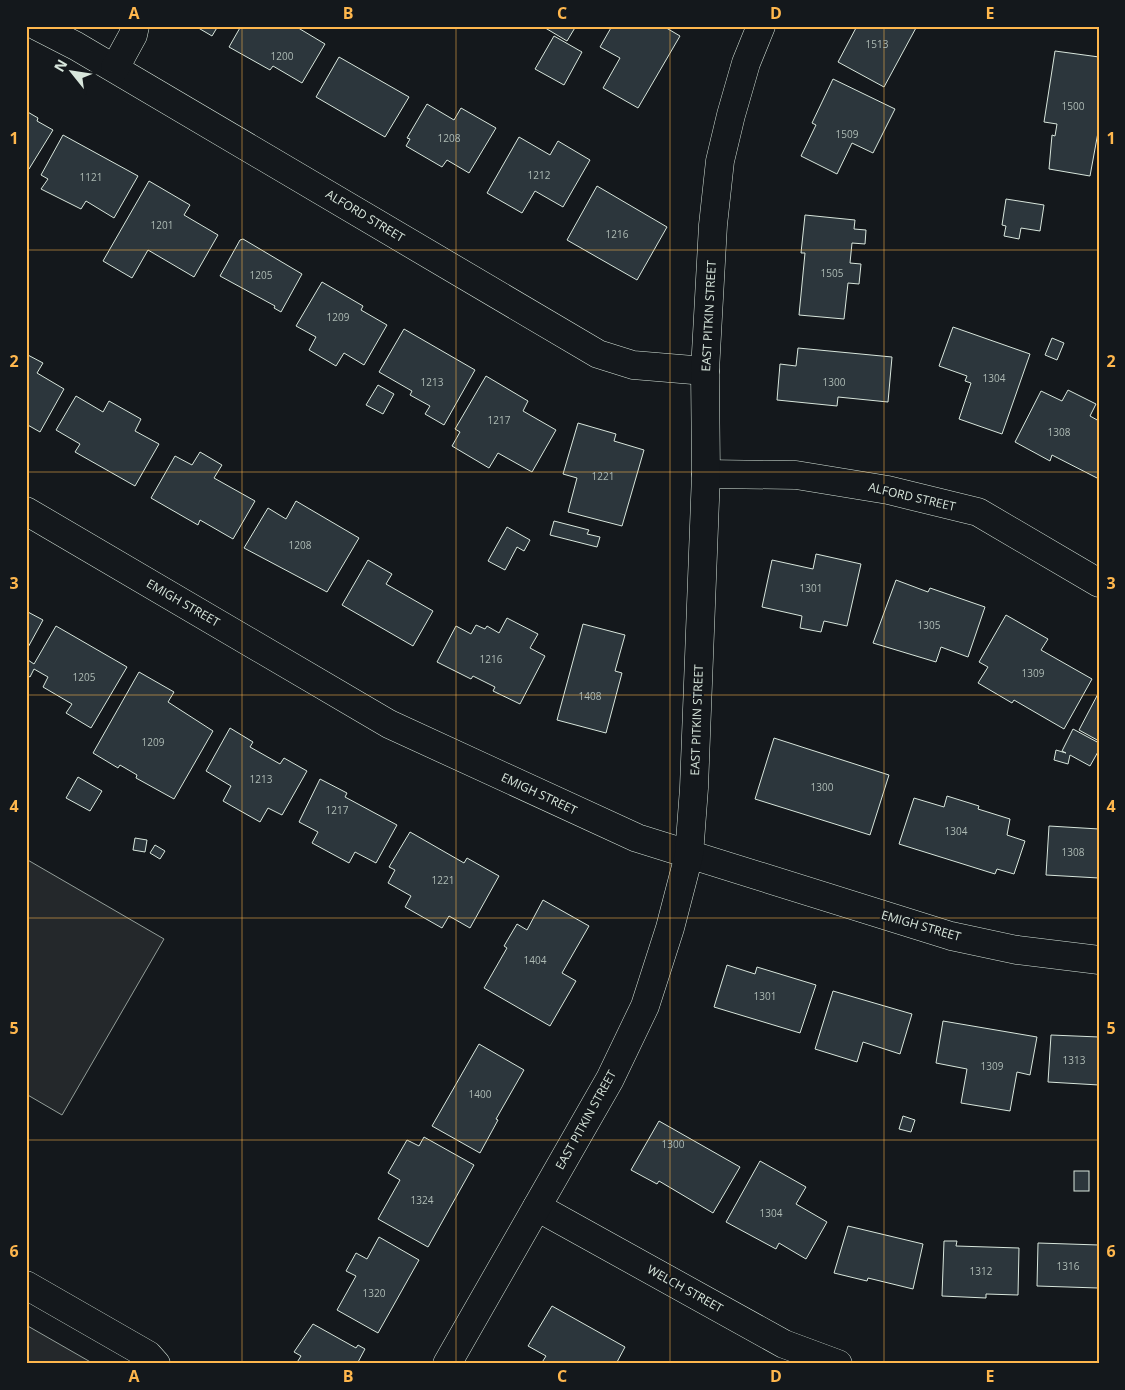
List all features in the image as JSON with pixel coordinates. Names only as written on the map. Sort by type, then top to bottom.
[{"type":"street","name":"ALFORD STREET","points":[[37,26],[69,33],[115,68],[598,354],[633,365],[705,372]]},
{"type":"street","points":[[115,68],[133,35],[135,26]]},
{"type":"street","name":"EAST PITKIN STREET","points":[[447,1364],[610,1079],[644,1006],[670,928],[689,855],[694,788],[706,474],[705,372],[713,224],[720,161],[744,72],[761,26]]},
{"type":"street","name":"ALFORD STREET","points":[[706,474],[796,475],[888,490],[978,512],[1099,583]]},
{"type":"street","name":"EMIGH STREET","points":[[26,512],[390,724],[637,838],[951,936],[1017,950],[1099,960]]},
{"type":"street","name":"WELCH STREET","points":[[537,1207],[784,1344],[838,1364]]},
{"type":"street","points":[[26,1285],[148,1355],[156,1364]]},
{"type":"shaded area","points":[[26,859],[164,939],[62,1115],[26,1094]]},
{"type":"shaded area","points":[[26,1325],[94,1364],[26,1364]]},
{"type":"building","points":[[195,26],[218,26],[212,36]]},
{"type":"building","points":[[241,26],[295,26],[325,44],[302,83],[273,66],[270,70],[229,47]]},
{"type":"building","points":[[542,26],[576,26],[567,41]]},
{"type":"building","points":[[612,26],[663,26],[680,36],[638,108],[603,88],[620,58],[600,47]]},
{"type":"building","points":[[857,26],[917,26],[884,87],[838,62]]},
{"type":"building","points":[[554,36],[582,52],[564,85],[535,69]]},
{"type":"building","points":[[1055,51],[1099,57],[1099,127],[1090,176],[1049,169],[1052,135],[1055,136],[1057,124],[1044,122]]},
{"type":"building","points":[[339,57],[409,97],[385,137],[316,97]]},
{"type":"building","points":[[833,79],[895,109],[873,153],[852,143],[837,174],[801,156],[816,125],[812,123]]},
{"type":"building","points":[[427,104],[454,120],[461,108],[496,128],[469,173],[447,160],[442,167],[406,146],[410,139],[407,138]]},
{"type":"building","points":[[26,111],[38,118],[37,121],[53,130],[29,169],[26,168]]},
{"type":"building","points":[[63,135],[138,176],[114,218],[86,201],[81,209],[41,189],[48,179],[41,175]]},
{"type":"building","points":[[519,137],[550,155],[558,141],[590,160],[563,207],[535,191],[522,213],[487,193]]},
{"type":"building","points":[[149,181],[190,205],[184,215],[218,235],[194,277],[148,250],[132,278],[103,261]]},
{"type":"building","points":[[597,186],[667,227],[637,280],[567,240]]},
{"type":"building","points":[[1006,199],[1044,205],[1040,231],[1021,228],[1019,239],[1004,236],[1006,226],[1002,225]]},
{"type":"building","points":[[805,215],[855,220],[854,229],[866,230],[865,244],[852,243],[850,263],[861,264],[859,284],[848,283],[844,319],[799,315],[805,253],[801,253]]},
{"type":"building","points":[[243,239],[302,274],[281,312],[274,308],[275,306],[220,276],[240,240]]},
{"type":"building","points":[[322,282],[363,306],[361,310],[387,325],[364,365],[344,353],[336,366],[309,350],[316,337],[296,326]]},
{"type":"building","points":[[953,327],[1030,354],[1002,434],[959,419],[971,383],[965,381],[967,376],[939,366]]},
{"type":"building","points":[[404,329],[475,370],[444,425],[425,414],[430,406],[410,395],[412,391],[379,372]]},
{"type":"building","points":[[1052,338],[1064,343],[1057,360],[1045,355]]},
{"type":"building","points":[[798,348],[892,357],[888,402],[838,397],[837,406],[777,400],[780,364],[796,366]]},
{"type":"building","points":[[26,354],[43,363],[37,373],[64,389],[40,432],[26,424]]},
{"type":"building","points":[[486,376],[528,401],[523,411],[556,430],[532,472],[498,453],[489,468],[452,446],[460,432],[455,429]]},
{"type":"building","points":[[378,385],[394,394],[383,414],[366,405]]},
{"type":"building","points":[[1068,390],[1096,404],[1090,416],[1099,421],[1099,479],[1052,455],[1050,461],[1015,442],[1041,391],[1062,401]]},
{"type":"building","points":[[76,396],[103,412],[109,401],[141,419],[135,431],[159,444],[135,486],[75,452],[80,444],[56,430]]},
{"type":"building","points":[[578,423],[616,434],[614,441],[644,450],[622,526],[568,512],[577,478],[563,474]]},
{"type":"building","points":[[200,452],[222,465],[214,478],[255,501],[233,539],[200,520],[198,525],[151,498],[175,456],[192,465]]},
{"type":"building","points":[[296,501],[359,538],[327,592],[244,548],[268,508],[286,519]]},
{"type":"building","points":[[554,521],[589,530],[587,534],[600,537],[597,547],[550,535]]},
{"type":"building","points":[[507,527],[530,540],[524,551],[517,547],[505,570],[488,561]]},
{"type":"building","points":[[816,554],[861,564],[847,626],[824,621],[821,632],[800,628],[802,616],[762,607],[772,560],[813,569]]},
{"type":"building","points":[[368,560],[392,574],[386,584],[433,611],[413,646],[342,605]]},
{"type":"building","points":[[896,580],[928,592],[930,588],[985,607],[968,657],[941,647],[936,662],[873,643]]},
{"type":"building","points":[[26,611],[43,620],[26,651]]},
{"type":"building","points":[[1006,615],[1048,639],[1041,650],[1092,679],[1064,729],[1014,700],[1012,703],[978,683],[988,667],[979,662]]},
{"type":"building","points":[[507,618],[538,634],[530,648],[545,656],[520,704],[493,691],[495,687],[473,676],[471,679],[437,662],[456,626],[471,634],[476,625],[485,629],[487,626],[499,633]]},
{"type":"building","points":[[583,624],[625,635],[615,671],[622,673],[606,733],[557,720]]},
{"type":"building","points":[[56,626],[127,667],[91,728],[66,713],[72,704],[43,687],[48,677],[34,669],[30,677],[26,675],[28,660],[34,664]]},
{"type":"building","points":[[139,672],[174,692],[168,702],[213,731],[174,799],[136,778],[137,775],[120,765],[118,768],[93,753]]},
{"type":"building","points":[[1099,692],[1099,741],[1079,730]]},
{"type":"building","points":[[230,728],[253,742],[250,747],[280,764],[284,758],[307,771],[282,815],[268,808],[260,822],[223,801],[231,786],[206,771]]},
{"type":"building","points":[[1073,729],[1099,743],[1099,750],[1090,766],[1070,755],[1068,764],[1054,760],[1056,750],[1066,753],[1062,751]]},
{"type":"building","points":[[774,738],[889,775],[870,835],[755,799]]},
{"type":"building","points":[[78,777],[102,791],[90,811],[66,798]]},
{"type":"building","points":[[320,779],[347,793],[345,797],[397,825],[376,863],[355,852],[349,863],[312,843],[318,832],[299,822]]},
{"type":"building","points":[[947,796],[979,806],[978,809],[1010,819],[1007,835],[1025,841],[1014,874],[997,869],[995,874],[899,844],[914,798],[944,807]]},
{"type":"building","points":[[1049,826],[1099,829],[1099,878],[1046,875]]},
{"type":"building","points":[[410,832],[464,863],[467,858],[499,876],[470,928],[449,916],[442,928],[405,907],[411,896],[388,883],[395,870],[389,867]]},
{"type":"building","points":[[135,838],[147,840],[145,852],[133,850]]},
{"type":"building","points":[[155,845],[165,851],[160,859],[150,853]]},
{"type":"building","points":[[543,900],[589,926],[562,973],[576,981],[550,1026],[484,988],[507,948],[504,946],[517,924],[527,930]]},
{"type":"building","points":[[727,965],[755,974],[757,967],[816,985],[800,1033],[714,1007]]},
{"type":"building","points":[[833,991],[912,1014],[900,1054],[863,1042],[857,1062],[815,1049]]},
{"type":"building","points":[[943,1021],[1037,1037],[1030,1075],[1017,1072],[1010,1111],[961,1103],[967,1069],[936,1063]]},
{"type":"building","points":[[1051,1035],[1099,1037],[1099,1085],[1048,1082]]},
{"type":"building","points":[[479,1044],[524,1070],[496,1119],[498,1120],[480,1153],[432,1126]]},
{"type":"building","points":[[903,1116],[915,1120],[911,1132],[899,1129]]},
{"type":"building","points":[[659,1121],[740,1167],[713,1213],[659,1181],[657,1184],[631,1170]]},
{"type":"building","points":[[424,1137],[474,1165],[428,1247],[378,1219],[400,1180],[388,1173],[407,1140],[419,1146]]},
{"type":"building","points":[[760,1161],[806,1187],[796,1204],[827,1222],[806,1259],[779,1243],[776,1249],[726,1222]]},
{"type":"building","points":[[1074,1171],[1089,1171],[1089,1191],[1074,1191]]},
{"type":"building","points":[[848,1226],[923,1244],[913,1289],[868,1278],[867,1281],[834,1273]]},
{"type":"building","points":[[379,1237],[419,1260],[378,1333],[337,1310],[356,1276],[346,1271],[356,1253],[367,1259]]},
{"type":"building","points":[[944,1241],[957,1241],[956,1246],[1019,1248],[1018,1295],[986,1294],[986,1298],[942,1296]]},
{"type":"building","points":[[1038,1243],[1099,1245],[1099,1298],[1098,1288],[1037,1286]]},
{"type":"building","points":[[552,1306],[625,1347],[616,1364],[541,1364],[546,1356],[528,1346]]},
{"type":"building","points":[[313,1324],[356,1348],[358,1345],[365,1349],[357,1364],[296,1364],[301,1356],[294,1352]]}]
